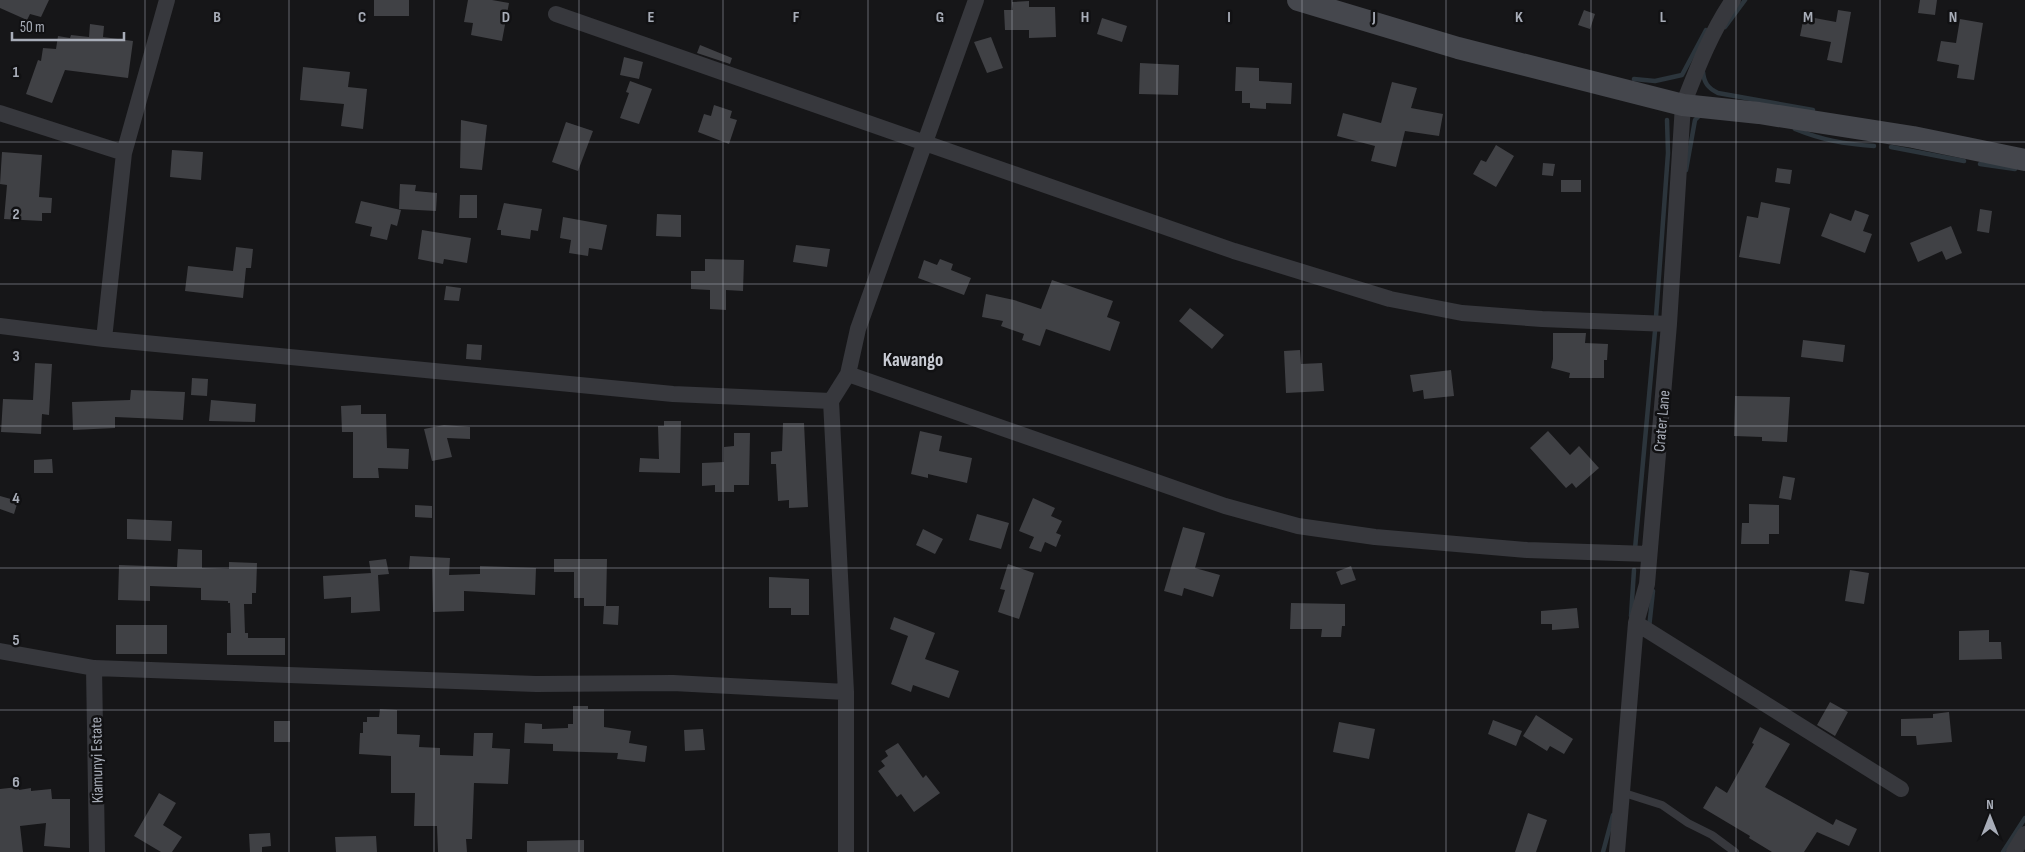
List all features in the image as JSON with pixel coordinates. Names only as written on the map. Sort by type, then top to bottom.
[{"type":"street","points":[[104,338],[124,153],[168,0]]},
{"type":"street","points":[[846,852],[846,692],[831,402],[848,374],[858,329],[976,0]]},
{"type":"street","points":[[1298,0],[1458,48],[1683,105],[1759,113],[1913,137],[2025,160]]},
{"type":"street","name":"Crater Lane","points":[[1617,852],[1636,623],[1647,584],[1669,324],[1683,105],[1713,34],[1733,0]]},
{"type":"street","points":[[556,14],[1234,251],[1390,299],[1462,313],[1542,319],[1669,324]]},
{"type":"street","points":[[0,113],[124,153]]},
{"type":"street","points":[[0,326],[673,394],[831,402]]},
{"type":"street","points":[[848,374],[1225,506],[1298,526],[1375,537],[1527,550],[1649,554]]},
{"type":"street","points":[[1636,623],[1901,789]]},
{"type":"street","points":[[0,651],[94,668],[536,684],[673,683],[846,692]]},
{"type":"street","name":"Kiamunyi Estate","points":[[94,668],[97,852]]},
{"type":"street","points":[[2014,852],[2025,834]]},
{"type":"lane","points":[[1621,792],[1662,805],[1688,823],[1712,835],[1735,852]]},
{"type":"building","points":[[0,0],[49,0],[41,17],[30,14],[27,20],[0,8]]},
{"type":"building","points":[[374,0],[409,0],[409,16],[374,16]]},
{"type":"building","points":[[468,0],[492,0],[509,3],[502,41],[471,35],[473,23],[464,22]]},
{"type":"building","points":[[1920,0],[1937,0],[1935,15],[1918,13]]},
{"type":"building","points":[[1029,1],[1029,7],[1055,7],[1056,37],[1029,38],[1029,30],[1005,30],[1004,10],[1013,10],[1012,2]]},
{"type":"building","points":[[1584,10],[1595,14],[1590,29],[1578,25]]},
{"type":"building","points":[[1838,10],[1851,12],[1842,63],[1827,60],[1831,42],[1800,36],[1804,16],[1836,22]]},
{"type":"building","points":[[1102,18],[1127,26],[1122,42],[1097,34]]},
{"type":"building","points":[[1960,19],[1983,23],[1974,80],[1957,78],[1959,65],[1937,61],[1941,41],[1956,43]]},
{"type":"building","points":[[90,24],[104,26],[103,37],[133,41],[128,78],[65,70],[52,103],[26,94],[38,60],[41,61],[43,48],[56,49],[58,36],[70,38],[71,35],[89,37]]},
{"type":"building","points":[[991,37],[1003,68],[987,73],[974,42]]},
{"type":"building","points":[[700,45],[732,58],[730,64],[697,53]]},
{"type":"building","points":[[624,57],[643,62],[639,79],[620,75]]},
{"type":"building","points":[[1140,63],[1179,65],[1178,95],[1139,94]]},
{"type":"building","points":[[303,67],[350,72],[348,87],[367,89],[363,129],[341,126],[344,104],[300,100]]},
{"type":"building","points":[[1236,67],[1259,68],[1259,81],[1292,83],[1291,104],[1266,103],[1266,109],[1250,108],[1250,103],[1242,103],[1242,91],[1235,91]]},
{"type":"building","points":[[630,81],[652,89],[639,124],[620,118],[629,93],[626,92]]},
{"type":"building","points":[[1392,82],[1417,88],[1411,108],[1443,114],[1439,136],[1405,131],[1396,167],[1371,161],[1375,146],[1337,136],[1343,113],[1381,123]]},
{"type":"building","points":[[714,105],[732,111],[730,118],[737,120],[729,144],[698,132],[704,114],[711,116]]},
{"type":"building","points":[[461,120],[487,125],[482,170],[460,168]]},
{"type":"building","points":[[566,122],[593,131],[578,171],[552,162]]},
{"type":"building","points":[[1496,145],[1514,156],[1496,187],[1473,174],[1481,160],[1486,162]]},
{"type":"building","points":[[172,150],[203,152],[201,180],[170,177]]},
{"type":"building","points":[[2,152],[42,155],[39,197],[52,198],[51,213],[42,213],[42,221],[4,219],[7,185],[0,184]]},
{"type":"building","points":[[1543,163],[1555,164],[1553,176],[1542,175]]},
{"type":"building","points":[[1777,168],[1792,170],[1790,184],[1775,182]]},
{"type":"building","points":[[1561,180],[1581,180],[1581,192],[1561,192]]},
{"type":"building","points":[[400,184],[416,185],[415,191],[437,193],[436,211],[399,209]]},
{"type":"building","points":[[460,195],[477,195],[477,218],[459,218]]},
{"type":"building","points":[[361,201],[401,210],[397,226],[391,224],[387,240],[370,236],[372,227],[355,223]]},
{"type":"building","points":[[1761,202],[1790,208],[1780,264],[1739,257],[1747,216],[1758,218]]},
{"type":"building","points":[[504,203],[542,209],[538,231],[531,230],[530,239],[501,235],[501,230],[497,230]]},
{"type":"building","points":[[1980,209],[1992,211],[1989,233],[1977,231]]},
{"type":"building","points":[[1855,210],[1869,215],[1863,231],[1872,234],[1865,253],[1821,236],[1830,213],[1851,221]]},
{"type":"building","points":[[657,214],[681,215],[681,237],[656,236]]},
{"type":"building","points":[[563,217],[607,225],[602,250],[589,248],[588,256],[569,253],[571,240],[560,238]]},
{"type":"building","points":[[1951,226],[1962,253],[1946,260],[1942,251],[1918,262],[1910,243]]},
{"type":"building","points":[[422,230],[471,238],[467,263],[444,259],[443,264],[418,259]]},
{"type":"building","points":[[796,245],[830,249],[827,267],[793,262]]},
{"type":"building","points":[[236,247],[253,249],[251,268],[246,268],[243,298],[185,291],[188,266],[233,271]]},
{"type":"building","points":[[705,259],[744,260],[743,291],[726,290],[726,310],[710,309],[710,290],[691,289],[691,271],[705,271]]},
{"type":"building","points":[[940,259],[953,264],[951,270],[971,278],[964,295],[918,278],[924,260],[937,265]]},
{"type":"building","points":[[1052,280],[1113,301],[1107,317],[1120,322],[1110,351],[1046,329],[1040,346],[1022,340],[1024,334],[1001,326],[1003,321],[982,317],[986,294],[1014,300],[1041,309]]},
{"type":"building","points":[[446,286],[461,288],[459,301],[444,300]]},
{"type":"building","points":[[1190,308],[1224,335],[1212,349],[1179,321]]},
{"type":"building","points":[[1553,333],[1586,333],[1585,343],[1608,344],[1607,360],[1604,360],[1604,378],[1569,378],[1570,373],[1551,368]]},
{"type":"building","points":[[1803,340],[1845,345],[1843,362],[1801,357]]},
{"type":"building","points":[[467,344],[482,345],[481,360],[466,359]]},
{"type":"building","points":[[1300,350],[1301,364],[1322,363],[1324,391],[1286,393],[1284,351]]},
{"type":"building","points":[[35,363],[52,364],[49,415],[42,414],[41,434],[1,432],[3,399],[33,400]]},
{"type":"building","points":[[1451,370],[1454,396],[1424,399],[1423,390],[1413,392],[1410,375]]},
{"type":"building","points":[[192,378],[208,379],[207,396],[191,395]]},
{"type":"building","points":[[131,390],[185,392],[183,420],[115,417],[115,428],[73,430],[72,402],[130,400]]},
{"type":"building","points":[[1735,396],[1790,397],[1787,442],[1762,441],[1762,437],[1734,436]]},
{"type":"building","points":[[211,400],[256,404],[255,422],[209,421]]},
{"type":"building","points":[[361,405],[361,414],[386,414],[387,448],[409,449],[408,469],[378,468],[379,478],[353,478],[353,432],[342,432],[341,406]]},
{"type":"building","points":[[664,421],[681,421],[680,473],[639,472],[640,458],[659,459],[658,426],[664,426]]},
{"type":"building","points":[[783,423],[804,423],[808,507],[789,508],[789,500],[778,501],[776,464],[771,464],[771,452],[782,451]]},
{"type":"building","points":[[444,425],[470,427],[470,439],[447,438],[452,457],[432,461],[424,429]]},
{"type":"building","points":[[920,431],[942,436],[939,451],[972,458],[967,483],[928,474],[928,478],[911,474]]},
{"type":"building","points":[[1548,431],[1570,455],[1579,446],[1599,468],[1576,488],[1572,483],[1566,488],[1530,448]]},
{"type":"building","points":[[734,433],[750,433],[749,485],[734,485],[734,492],[715,492],[715,485],[702,486],[702,463],[724,462],[724,447],[734,446]]},
{"type":"building","points":[[52,459],[53,473],[34,473],[34,460]]},
{"type":"building","points":[[1783,476],[1795,478],[1791,500],[1779,498]]},
{"type":"building","points":[[0,496],[18,501],[14,514],[0,509]]},
{"type":"building","points":[[1033,498],[1055,508],[1051,516],[1062,521],[1056,533],[1061,535],[1056,547],[1045,542],[1041,552],[1029,548],[1034,537],[1019,531]]},
{"type":"building","points":[[1749,504],[1779,505],[1779,534],[1769,534],[1769,544],[1741,544],[1742,523],[1749,523]]},
{"type":"building","points":[[415,505],[432,506],[432,518],[415,517]]},
{"type":"building","points":[[977,514],[1009,523],[1001,549],[969,540]]},
{"type":"building","points":[[127,519],[172,521],[171,541],[127,539]]},
{"type":"building","points":[[1183,527],[1205,533],[1195,568],[1220,575],[1213,597],[1184,588],[1182,596],[1164,591]]},
{"type":"building","points":[[923,529],[943,539],[935,554],[916,545]]},
{"type":"building","points":[[178,549],[202,550],[202,568],[229,569],[229,562],[257,563],[256,593],[252,593],[252,604],[244,604],[245,633],[248,633],[248,638],[285,638],[285,655],[227,655],[227,633],[231,633],[230,603],[228,601],[201,600],[201,588],[150,586],[150,601],[118,600],[119,565],[177,567]]},
{"type":"building","points":[[410,556],[450,558],[449,575],[480,574],[480,566],[536,568],[535,595],[464,591],[464,611],[433,612],[432,569],[409,569]]},
{"type":"building","points":[[386,559],[389,574],[378,575],[380,611],[351,613],[351,597],[324,599],[323,576],[371,573],[369,561]]},
{"type":"building","points":[[554,559],[607,559],[606,606],[619,606],[618,625],[603,624],[604,606],[584,606],[584,598],[574,598],[574,572],[554,572]]},
{"type":"building","points":[[1008,564],[1034,573],[1019,619],[998,612],[1005,590],[1000,589]]},
{"type":"building","points":[[1351,566],[1356,580],[1341,585],[1336,572]]},
{"type":"building","points":[[1850,570],[1869,573],[1864,604],[1845,601]]},
{"type":"building","points":[[769,577],[809,579],[809,615],[791,615],[791,608],[769,608]]},
{"type":"building","points":[[1291,603],[1345,604],[1345,626],[1342,626],[1341,637],[1321,637],[1322,629],[1290,629]]},
{"type":"building","points":[[1577,608],[1579,628],[1552,630],[1552,624],[1541,624],[1541,611]]},
{"type":"building","points":[[894,617],[935,633],[925,659],[959,671],[949,698],[913,685],[911,692],[891,684],[908,636],[890,629]]},
{"type":"building","points":[[116,625],[167,625],[167,654],[116,654]]},
{"type":"building","points":[[1989,630],[1989,642],[2001,642],[2002,659],[1959,660],[1959,631]]},
{"type":"building","points":[[1830,702],[1848,712],[1835,736],[1817,725]]},
{"type":"building","points":[[573,706],[588,706],[588,709],[604,709],[604,727],[631,731],[629,743],[647,746],[645,762],[617,759],[618,753],[553,751],[553,744],[524,743],[525,723],[542,724],[542,729],[568,728],[568,724],[573,724]]},
{"type":"building","points":[[380,709],[397,710],[397,734],[420,735],[419,747],[440,748],[440,755],[473,756],[474,733],[493,733],[492,748],[510,749],[508,784],[474,783],[472,839],[466,839],[467,852],[438,852],[437,826],[414,826],[415,793],[391,793],[391,756],[359,754],[360,733],[363,733],[363,722],[367,722],[367,717],[379,717]]},
{"type":"building","points":[[1949,712],[1952,742],[1917,745],[1916,736],[1901,736],[1901,719],[1933,718],[1933,714]]},
{"type":"building","points":[[1536,715],[1573,739],[1564,754],[1550,746],[1547,751],[1523,736]]},
{"type":"building","points":[[1493,720],[1522,731],[1516,746],[1488,734]]},
{"type":"building","points":[[274,721],[290,721],[290,742],[274,742]]},
{"type":"building","points":[[1339,722],[1375,729],[1369,759],[1333,752]]},
{"type":"building","points":[[1760,727],[1790,744],[1765,787],[1833,825],[1836,819],[1857,829],[1849,846],[1817,832],[1804,852],[1772,852],[1749,838],[1750,836],[1703,808],[1716,786],[1727,793],[1754,744],[1752,743]]},
{"type":"building","points":[[703,729],[705,750],[685,751],[684,730]]},
{"type":"building","points":[[898,743],[923,778],[926,775],[940,793],[914,812],[901,794],[897,797],[878,771],[885,766],[881,761],[888,756],[885,751]]},
{"type":"building","points":[[18,787],[19,790],[31,788],[31,791],[51,789],[52,799],[70,799],[70,848],[44,846],[46,823],[20,826],[23,852],[0,852],[0,789]]},
{"type":"building","points":[[159,793],[176,803],[163,825],[182,837],[172,852],[161,852],[134,836]]},
{"type":"building","points":[[1528,813],[1547,820],[1536,852],[1515,852]]},
{"type":"building","points":[[270,833],[271,846],[262,847],[262,852],[250,852],[249,834]]},
{"type":"building","points":[[376,836],[377,852],[336,852],[335,837]]},
{"type":"building","points":[[584,840],[584,852],[527,852],[527,841]]},
{"type":"waterway","points":[[1725,27],[1745,0]]},
{"type":"waterway","points":[[1634,79],[1655,81],[1682,75],[1706,30]]},
{"type":"waterway","points":[[1703,72],[1707,85],[1718,93],[1813,110]]},
{"type":"waterway","points":[[1686,170],[1695,120],[1700,115]]},
{"type":"waterway","points":[[1656,317],[1668,153],[1667,120]]},
{"type":"waterway","points":[[1795,129],[1833,141],[1874,146]]},
{"type":"waterway","points":[[1891,147],[1964,161]]},
{"type":"waterway","points":[[1980,164],[2015,169]]},
{"type":"waterway","points":[[1635,549],[1655,331]]},
{"type":"waterway","points":[[1631,616],[1634,570]]},
{"type":"waterway","points":[[1649,628],[1653,591]]},
{"type":"waterway","points":[[1603,852],[1613,815]]},
{"type":"waterway","points":[[2003,852],[2025,818]]},
{"type":"district","name":"Kawango","points":[[913,359]]}]
